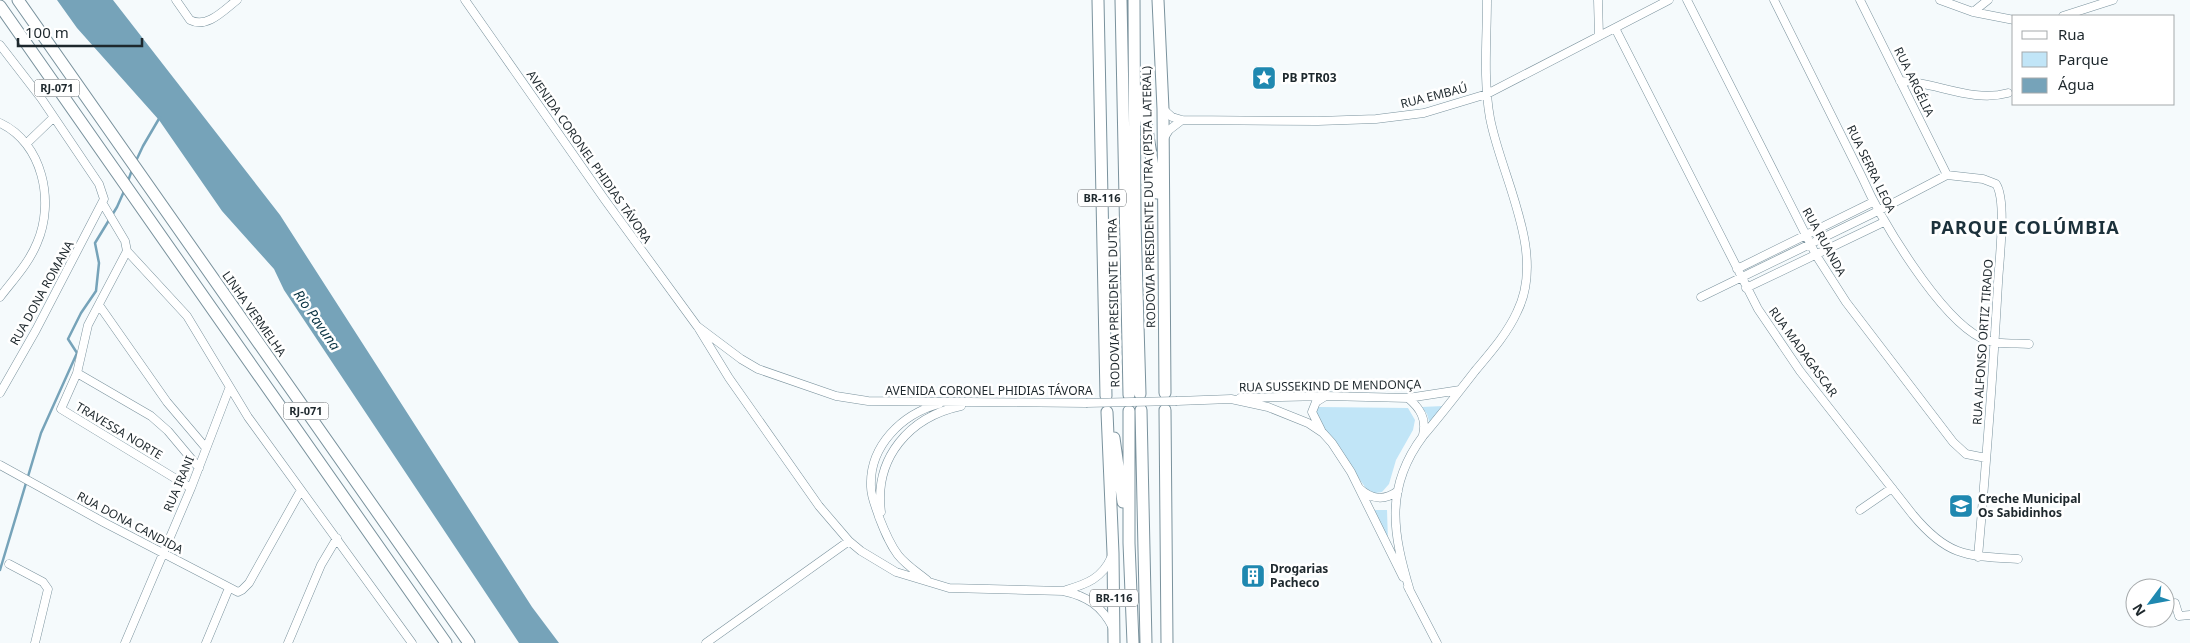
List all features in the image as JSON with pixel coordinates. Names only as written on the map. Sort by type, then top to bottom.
[{"type":"highway","name":"LINHA VERMELHA","points":[[18,0],[469,643]]},
{"type":"highway","name":"BR-116","points":[[1098,0],[1107,396]]},
{"type":"highway","name":"RODOVIA PRESIDENTE DUTRA","points":[[1121,0],[1135,395],[1134,0]]},
{"type":"highway","name":"RODOVIA PRESIDENTE DUTRA (PISTA LATERAL)","points":[[1158,0],[1163,109],[1165,393]]},
{"type":"highway","name":"RJ-071","points":[[0,6],[446,643]]},
{"type":"highway","points":[[1135,53],[1163,232]]},
{"type":"highway","points":[[1165,410],[1167,643]]},
{"type":"highway","name":"BR-116","points":[[1133,643],[1129,543],[1135,411],[1146,643]]},
{"type":"highway","name":"BR-116","points":[[1114,637],[1109,412],[1129,543]]},
{"type":"street","points":[[176,0],[190,20],[195,23],[210,20],[237,0]]},
{"type":"street","name":"AVENIDA CORONEL PHIDIAS TÁVORA","points":[[465,0],[697,326],[729,378],[819,506],[849,541],[887,568],[932,584],[964,590],[1063,591],[1080,595],[1096,604],[1104,614],[1114,637]]},
{"type":"street","points":[[1410,591],[1398,551],[1396,511],[1398,491],[1404,467],[1412,450],[1499,341],[1518,312],[1526,278],[1524,233],[1502,167],[1490,118],[1487,94],[1487,0]]},
{"type":"street","points":[[1598,0],[1599,36]]},
{"type":"street","name":"RUA EMBAÚ","points":[[1163,109],[1172,117],[1182,120],[1318,121],[1398,117],[1433,111],[1487,94],[1669,0]]},
{"type":"street","name":"RUA RUANDA","points":[[1687,0],[1816,255],[1846,302],[1953,442],[1966,454],[1986,458]]},
{"type":"street","name":"RUA SERRA LEOA","points":[[1774,0],[1862,176],[1873,202],[1908,258],[1964,327],[1980,337],[1995,342],[2030,344]]},
{"type":"street","name":"RUA ARGÉLIA","points":[[1860,0],[1947,175]]},
{"type":"street","points":[[1940,0],[1972,12],[2012,20]]},
{"type":"street","points":[[1972,12],[1989,0]]},
{"type":"street","points":[[1989,0],[1989,16]]},
{"type":"street","points":[[2065,15],[2113,0]]},
{"type":"street","name":"RUA MADAGASCAR","points":[[1615,28],[1746,288],[1781,344],[1924,528],[1942,544],[1960,554],[2018,559]]},
{"type":"street","points":[[0,45],[41,98],[99,184],[105,207],[125,240],[128,251],[187,316],[229,389],[412,643]]},
{"type":"street","points":[[1900,81],[1934,85],[1973,95],[1997,96],[2008,93]]},
{"type":"street","points":[[26,144],[53,118]]},
{"type":"street","points":[[1162,140],[1169,130],[1182,120]]},
{"type":"street","points":[[0,122],[26,144],[34,156],[42,173],[46,219],[37,244],[0,297]]},
{"type":"street","points":[[1739,273],[1811,244],[1947,175]]},
{"type":"street","name":"RUA ALFONSO ORTIZ TIRADO","points":[[1947,175],[1990,180],[1996,184],[2000,191],[2001,232],[1995,342],[1978,557]]},
{"type":"street","points":[[1701,298],[1739,273],[1806,235],[1873,202]]},
{"type":"street","name":"RUA DONA ROMANA","points":[[0,393],[105,207]]},
{"type":"street","points":[[1746,288],[1884,222]]},
{"type":"street","points":[[128,251],[88,325],[76,373],[151,416],[168,431],[199,468]]},
{"type":"street","points":[[99,305],[168,402],[206,448]]},
{"type":"street","name":"AVENIDA CORONEL PHIDIAS TÁVORA","points":[[697,326],[740,359],[758,369],[836,396],[879,402],[978,403],[1086,403],[1231,399],[1282,412],[1308,423],[1323,433],[1341,456],[1437,643]]},
{"type":"street","name":"TRAVESSA NORTE","points":[[76,373],[61,410],[191,488]]},
{"type":"street","name":"RUA IRANI","points":[[125,643],[162,552],[191,488],[229,389]]},
{"type":"street","name":"RUA SUSSEKIND DE MENDONÇA","points":[[1231,399],[1326,396],[1408,398],[1460,390]]},
{"type":"street","points":[[1323,433],[1314,420],[1312,412],[1316,402],[1326,396]]},
{"type":"street","points":[[1408,398],[1418,408],[1424,420],[1423,436]]},
{"type":"street","points":[[932,584],[899,556],[882,526],[873,499],[871,486],[873,465],[880,448],[896,428],[913,415],[933,406],[949,402]]},
{"type":"street","points":[[882,526],[880,506],[881,482],[885,464],[895,446],[906,433],[923,420],[944,410],[978,403]]},
{"type":"street","name":"RUA DONA CANDIDA","points":[[0,465],[37,487],[229,588]]},
{"type":"street","points":[[1358,487],[1369,496],[1380,498],[1398,491]]},
{"type":"street","points":[[1860,510],[1893,489]]},
{"type":"street","points":[[206,643],[229,588],[238,592],[249,583],[301,490]]},
{"type":"street","points":[[288,643],[321,565],[336,538]]},
{"type":"street","points":[[706,643],[849,541]]},
{"type":"street","name":"AVENIDA CORONEL PHIDIAS TÁVORA","points":[[1063,591],[1084,585],[1096,579],[1105,569],[1113,553]]},
{"type":"street","points":[[9,564],[43,582],[48,589],[35,643]]},
{"type":"street","points":[[2175,603],[2180,616],[2190,615]]},
{"type":"green space","points":[[1444,406],[1430,425],[1427,414],[1421,407]]},
{"type":"green space","points":[[1319,407],[1408,408],[1415,420],[1413,430],[1396,460],[1389,484],[1382,492],[1370,494],[1315,417],[1316,409]]},
{"type":"green space","points":[[1373,510],[1387,510],[1388,541]]},
{"type":"water","name":"Rio Pavuna","points":[[57,0],[113,0],[280,215],[532,607],[559,643],[519,643],[284,290],[274,269],[222,211],[159,120],[77,28]]},
{"type":"waterway","points":[[135,163],[160,117]]},
{"type":"waterway","points":[[128,181],[132,170]]},
{"type":"waterway","points":[[0,570],[41,433],[77,353],[68,339],[81,313],[96,291],[99,263],[95,243],[117,207],[125,189]]},
{"type":"place","name":"PB PTR03","points":[[1264,78]]},
{"type":"place","name":"Creche Municipal Os Sabidinhos","points":[[1961,506]]},
{"type":"place","name":"Drogarias Pacheco","points":[[1253,576]]},
{"type":"district","name":"PARQUE COLÚMBIA","points":[[2025,228]]}]
